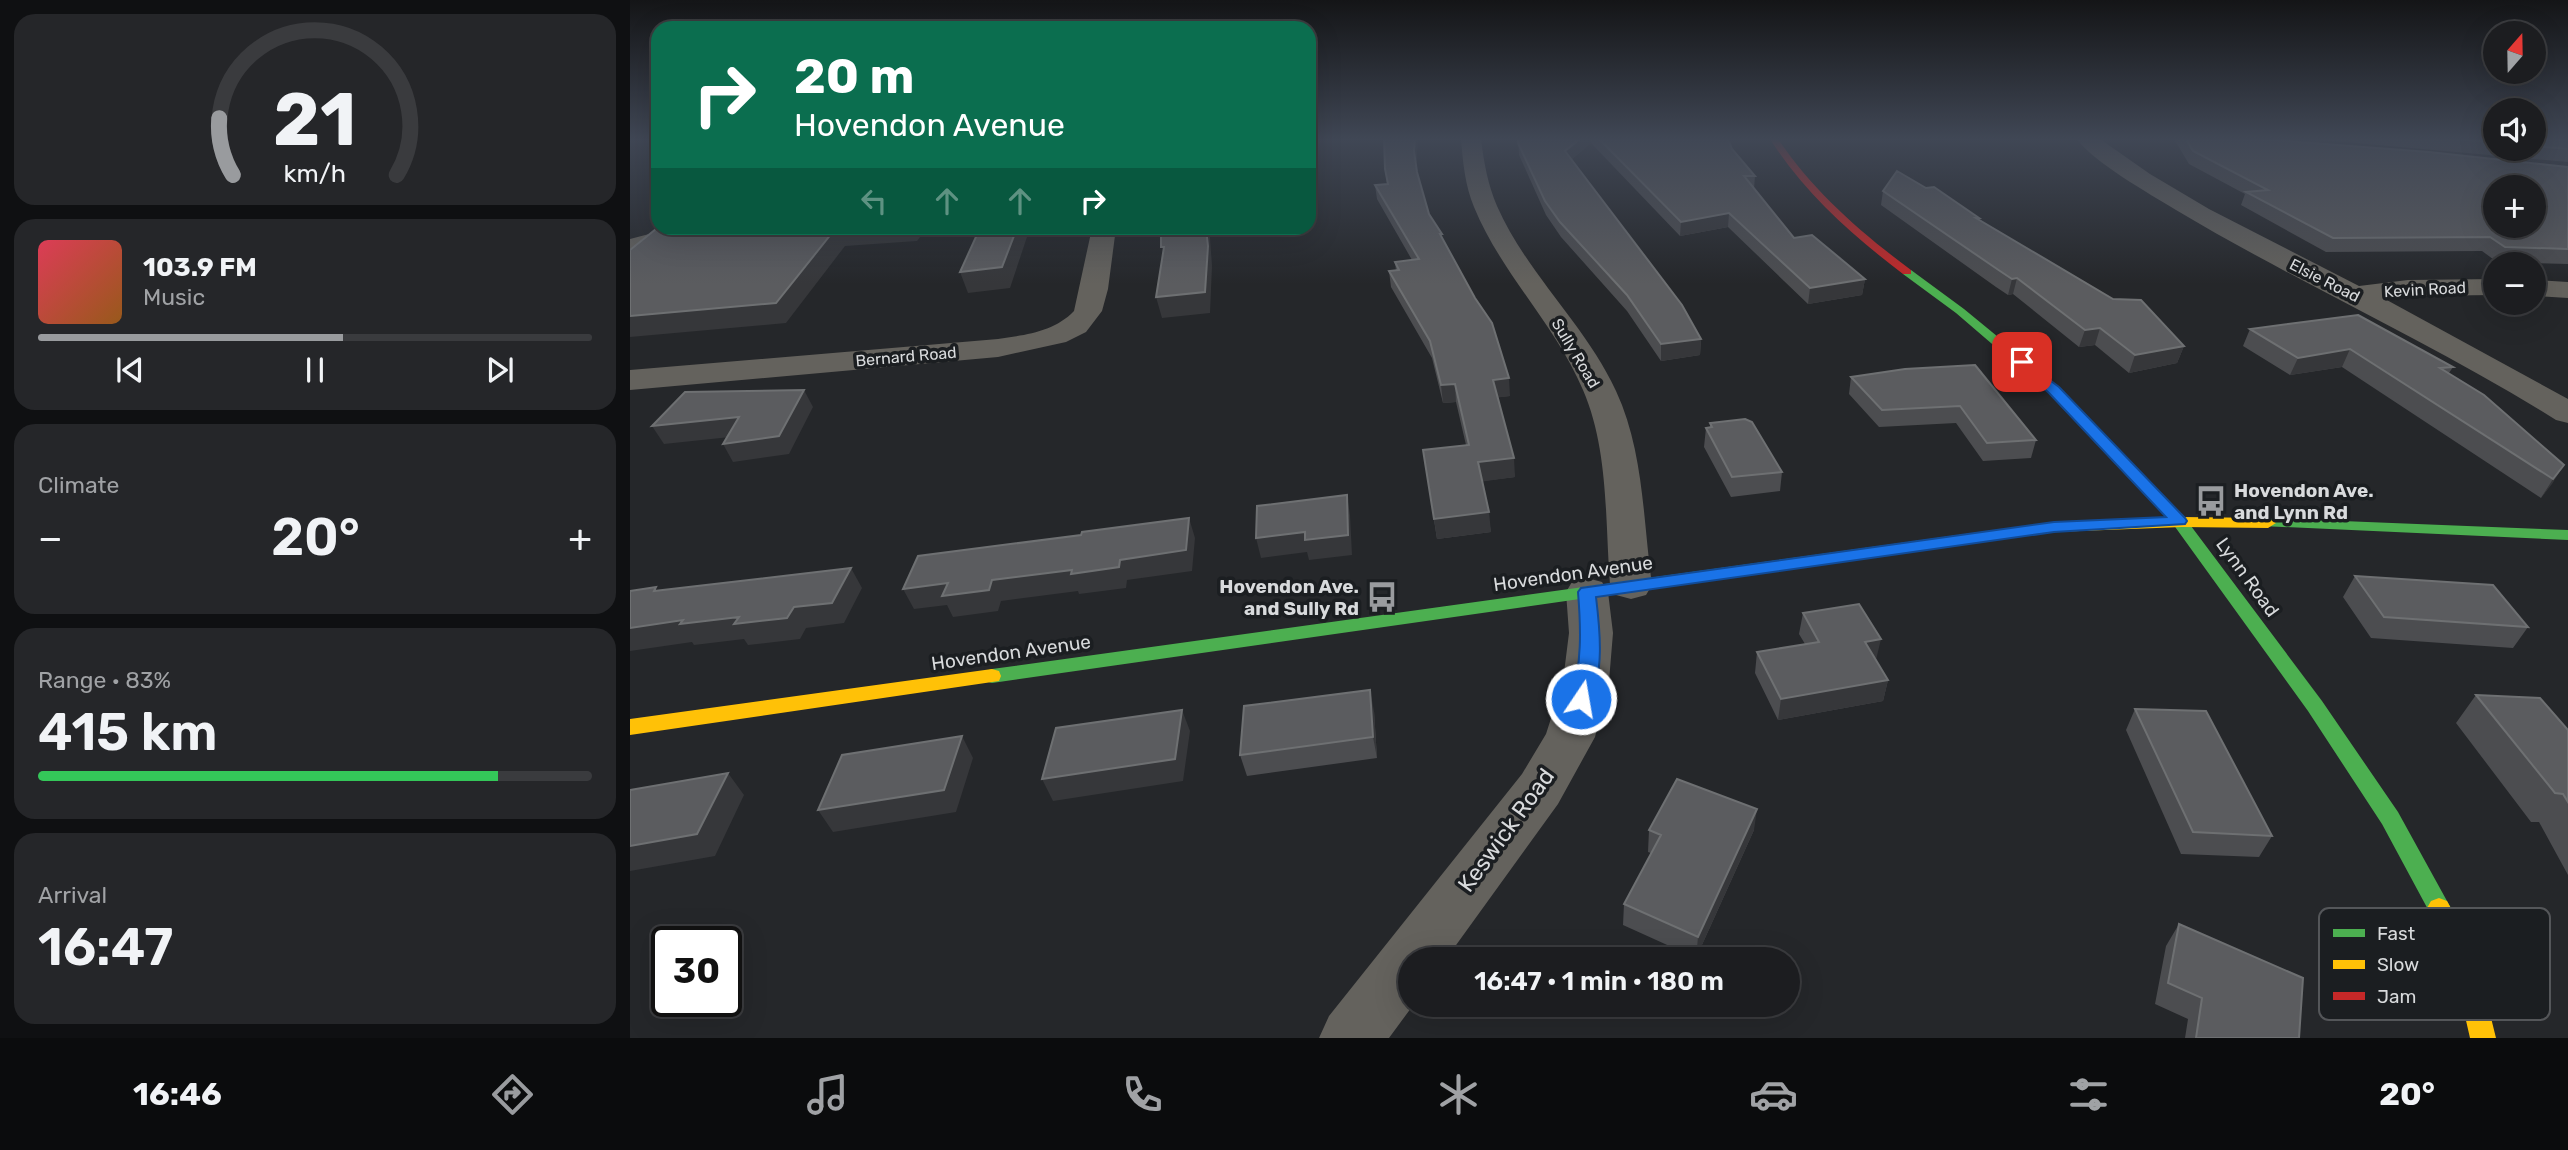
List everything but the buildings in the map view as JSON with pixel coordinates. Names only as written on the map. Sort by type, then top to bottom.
[{"type":"street","name":"Sully Road","points":[[1478,187],[1489,215],[1587,365],[1601,393],[1613,432],[1609,589]]},
{"type":"street","name":"Lynn Road","points":[[1811,187],[1847,223],[1961,311],[2054,390],[2179,521],[2307,695],[2390,818],[2439,908]]},
{"type":"street","name":"Elsie Road","points":[[2155,187],[2518,382],[2568,413]]},
{"type":"street","points":[[630,247],[673,235]]},
{"type":"street","name":"Bernard Road","points":[[630,380],[998,348],[1036,341],[1066,331],[1084,318],[1090,306],[1103,235]]},
{"type":"street","name":"Kevin Road","points":[[2356,295],[2408,288],[2483,287]]},
{"type":"street","points":[[2546,289],[2568,290]]},
{"type":"street","name":"Hovendon Avenue","points":[[630,727],[2054,527],[2179,521],[2568,535]]},
{"type":"street","name":"Keswick Road","points":[[1350,1038],[1540,789],[1570,737],[1586,681],[1591,633],[1609,589]]},
{"type":"street","name":"Lynn Road","points":[[2479,1020],[2483,1038]]},
{"type":"traffic: fast","points":[[1907,272],[1960,311],[2054,390],[2179,521],[2315,706],[2390,818],[2439,908]]},
{"type":"traffic: fast","points":[[2268,523],[2568,535]]},
{"type":"traffic: fast","points":[[992,676],[1951,541]]},
{"type":"traffic: slow","points":[[1951,541],[2054,527],[2182,522],[2268,523]]},
{"type":"traffic: slow","points":[[630,727],[992,676]]},
{"type":"traffic: slow","points":[[2479,1020],[2483,1038]]},
{"type":"traffic: jam","points":[[1810,187],[1870,243],[1907,272]]},
{"type":"place","name":"Hovendon Ave. and Lynn Rd","points":[[2211,501]]},
{"type":"place","name":"Hovendon Ave. and Sully Rd","points":[[1382,597]]},
{"type":"route","points":[[1581,699],[1586,681],[1591,633],[1587,592],[2054,527],[2179,521],[2054,390],[2022,362]]}]
